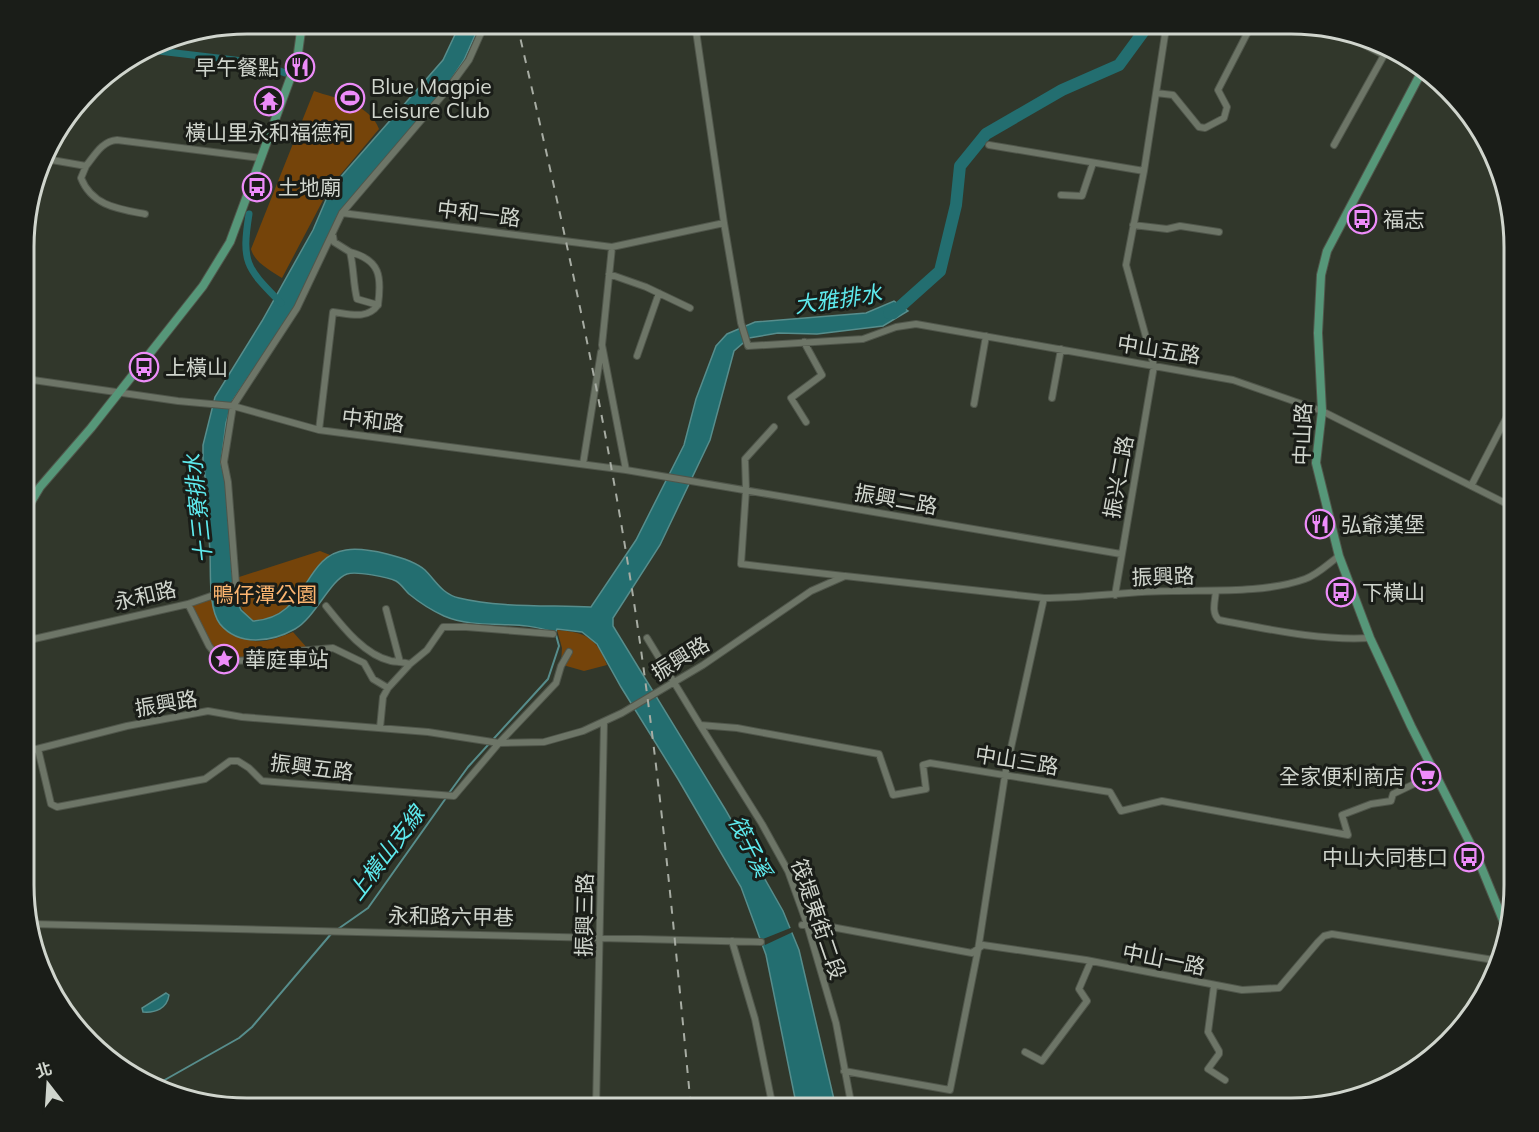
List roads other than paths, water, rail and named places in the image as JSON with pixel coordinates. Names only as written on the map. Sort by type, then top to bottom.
[{"type":"main road","points":[[34,496],[203,286],[231,242],[297,60],[301,34]]},
{"type":"main road","name":"中山路","points":[[1419,77],[1327,251],[1322,265],[1318,333],[1322,411],[1316,463],[1339,556],[1370,638],[1478,859],[1502,918]]},
{"type":"street","points":[[232,405],[297,308],[342,213],[447,90],[469,60],[480,34]]},
{"type":"street","points":[[583,464],[602,345],[612,247],[724,223],[697,34]]},
{"type":"street","points":[[1154,366],[1126,265],[1144,171],[1165,35]]},
{"type":"street","points":[[1156,93],[1173,95],[1198,127],[1205,128],[1215,124],[1224,118],[1227,112],[1227,107],[1218,90],[1246,35]]},
{"type":"street","points":[[1334,145],[1384,55]]},
{"type":"street","points":[[145,214],[118,210],[93,196],[85,188],[81,178],[86,166],[103,144],[117,140],[261,158]]},
{"type":"street","points":[[989,145],[1144,171]]},
{"type":"street","points":[[53,160],[86,166]]},
{"type":"street","points":[[1061,195],[1082,196],[1093,163]]},
{"type":"street","name":"中和一路","points":[[342,213],[612,247]]},
{"type":"street","name":"中山五路","points":[[724,223],[741,322],[748,346],[863,339],[896,327],[916,324],[1233,380],[1322,411],[1504,502]]},
{"type":"street","points":[[1133,225],[1167,229],[1180,226],[1219,232]]},
{"type":"street","points":[[320,430],[333,312],[363,315],[373,312],[378,305],[380,294],[378,270],[369,259],[350,252],[334,242],[332,235]]},
{"type":"street","points":[[350,252],[354,266],[353,285],[357,299],[378,305]]},
{"type":"street","points":[[609,274],[660,293],[690,308]]},
{"type":"street","points":[[637,356],[660,293]]},
{"type":"street","points":[[974,404],[986,336]]},
{"type":"street","points":[[804,342],[822,375],[791,398],[806,422]]},
{"type":"street","points":[[602,345],[626,470]]},
{"type":"street","points":[[1052,398],[1061,350]]},
{"type":"street","name":"振兴二路","points":[[1115,595],[1154,366]]},
{"type":"street","points":[[34,380],[118,393]]},
{"type":"street","name":"中和路","points":[[118,393],[232,405],[320,430],[665,476]]},
{"type":"street","name":"永和路","points":[[35,639],[188,604],[212,596],[236,584],[228,482],[224,462],[232,405]]},
{"type":"street","points":[[1471,486],[1504,422]]},
{"type":"street","points":[[774,428],[745,459],[746,490],[741,564],[845,576]]},
{"type":"street","name":"振興二路","points":[[665,476],[1121,554]]},
{"type":"street","name":"振興路","points":[[35,750],[127,726],[207,711],[242,717],[428,732],[499,743],[544,742],[583,731],[604,722],[703,665],[811,591],[845,576],[1044,598],[1163,591],[1216,591],[1270,586],[1304,579],[1339,556]]},
{"type":"street","points":[[1216,591],[1214,608],[1215,617],[1219,620],[1305,635],[1351,639],[1370,638]]},
{"type":"street","points":[[844,1071],[950,1090],[978,950],[1005,774],[1044,598]]},
{"type":"street","points":[[188,604],[209,646],[217,656],[232,662],[277,659],[298,651],[333,648],[364,663],[373,679],[387,688]]},
{"type":"street","points":[[326,606],[346,630],[368,650],[390,661],[410,664]]},
{"type":"street","points":[[386,609],[400,662]]},
{"type":"street","points":[[380,728],[383,697],[387,688],[427,650],[443,627],[553,634]]},
{"type":"street","points":[[647,638],[699,725]]},
{"type":"street","name":"振興五路","points":[[38,749],[51,804],[57,807],[205,779],[230,761],[238,761],[262,781],[454,796],[499,743],[556,683],[568,652]]},
{"type":"street","name":"振興三路","points":[[596,1097],[604,722]]},
{"type":"street","name":"中山三路","points":[[699,725],[737,728],[879,754],[892,795],[926,789],[923,765],[930,763],[1110,792],[1121,811],[1162,801],[1348,835],[1342,815],[1371,804],[1391,801],[1393,794],[1435,774]]},
{"type":"street","name":"筏堤東街二段","points":[[699,725],[762,824],[783,862],[836,1023],[850,1098]]},
{"type":"street","name":"永和路六甲巷","points":[[39,924],[761,942]]},
{"type":"street","name":"中山一路","points":[[805,924],[972,952],[983,945],[1242,990],[1279,988],[1318,942],[1324,936],[1332,934],[1491,959]]},
{"type":"street","points":[[732,942],[755,1018],[771,1098]]},
{"type":"street","points":[[1024,1052],[1042,1061],[1076,1017],[1087,1001],[1079,989],[1091,962]]},
{"type":"street","points":[[1214,986],[1208,1032],[1219,1054],[1208,1069],[1225,1080]]},
{"type":"water","points":[[455,34],[475,34],[464,60],[445,89],[340,212],[296,307],[233,400],[226,423],[221,463],[226,483],[234,595],[241,610],[253,621],[271,617],[285,609],[295,599],[321,563],[332,555],[354,549],[387,554],[418,565],[444,590],[459,598],[508,605],[591,607],[636,540],[684,445],[696,399],[716,346],[727,334],[755,322],[866,313],[894,301],[908,311],[883,326],[817,334],[778,333],[749,338],[734,351],[710,440],[660,545],[613,618],[613,626],[725,809],[783,911],[799,950],[834,1098],[795,1098],[766,955],[741,887],[597,644],[582,632],[557,629],[555,633],[528,626],[471,623],[457,620],[426,606],[396,581],[357,573],[347,574],[341,578],[302,624],[276,637],[256,640],[236,636],[220,624],[216,617],[211,590],[208,507],[203,462],[203,445],[215,397],[262,321],[313,230],[331,188],[443,60]]},
{"type":"water","points":[[166,993],[169,995],[168,1000],[163,1007],[152,1012],[143,1012],[142,1008]]},
{"type":"waterway","name":"大雅排水","points":[[889,313],[893,313],[940,271],[956,205],[960,166],[986,134],[1062,90],[1119,65],[1141,35]]},
{"type":"waterway","points":[[164,52],[260,63],[285,73]]},
{"type":"waterway","points":[[249,214],[246,244],[249,264],[254,273],[281,303]]},
{"type":"waterway","name":"上橫山支線","points":[[449,793],[468,767],[548,679],[559,646],[556,635]]},
{"type":"waterway","name":"上橫山支線","points":[[338,929],[368,908],[446,798]]},
{"type":"waterway","name":"上橫山支線","points":[[164,1080],[239,1038],[252,1027],[331,934]]},
{"type":"railway","points":[[519,34],[582,315],[635,609],[659,795],[690,1097]]},
{"type":"place","name":"早午餐點","points":[[300,67]]},
{"type":"place","name":"Blue Magpie Leisure Club","points":[[350,98]]},
{"type":"place","name":"橫山里永和福德祠","points":[[269,101]]},
{"type":"place","name":"土地廟","points":[[257,187]]},
{"type":"place","name":"福志","points":[[1362,219]]},
{"type":"place","name":"上橫山","points":[[144,367]]},
{"type":"place","name":"弘爺漢堡","points":[[1320,524]]},
{"type":"place","name":"下橫山","points":[[1341,592]]},
{"type":"place","name":"華庭車站","points":[[224,659]]},
{"type":"place","name":"全家便利商店","points":[[1426,776]]},
{"type":"place","name":"中山大同巷口","points":[[1469,857]]},
{"type":"water label","name":"十三寮排水","points":[[198,509]]},
{"type":"water label","name":"筏子溪","points":[[750,846]]},
{"type":"park label","name":"鴨仔潭公園","points":[[265,594]]}]
